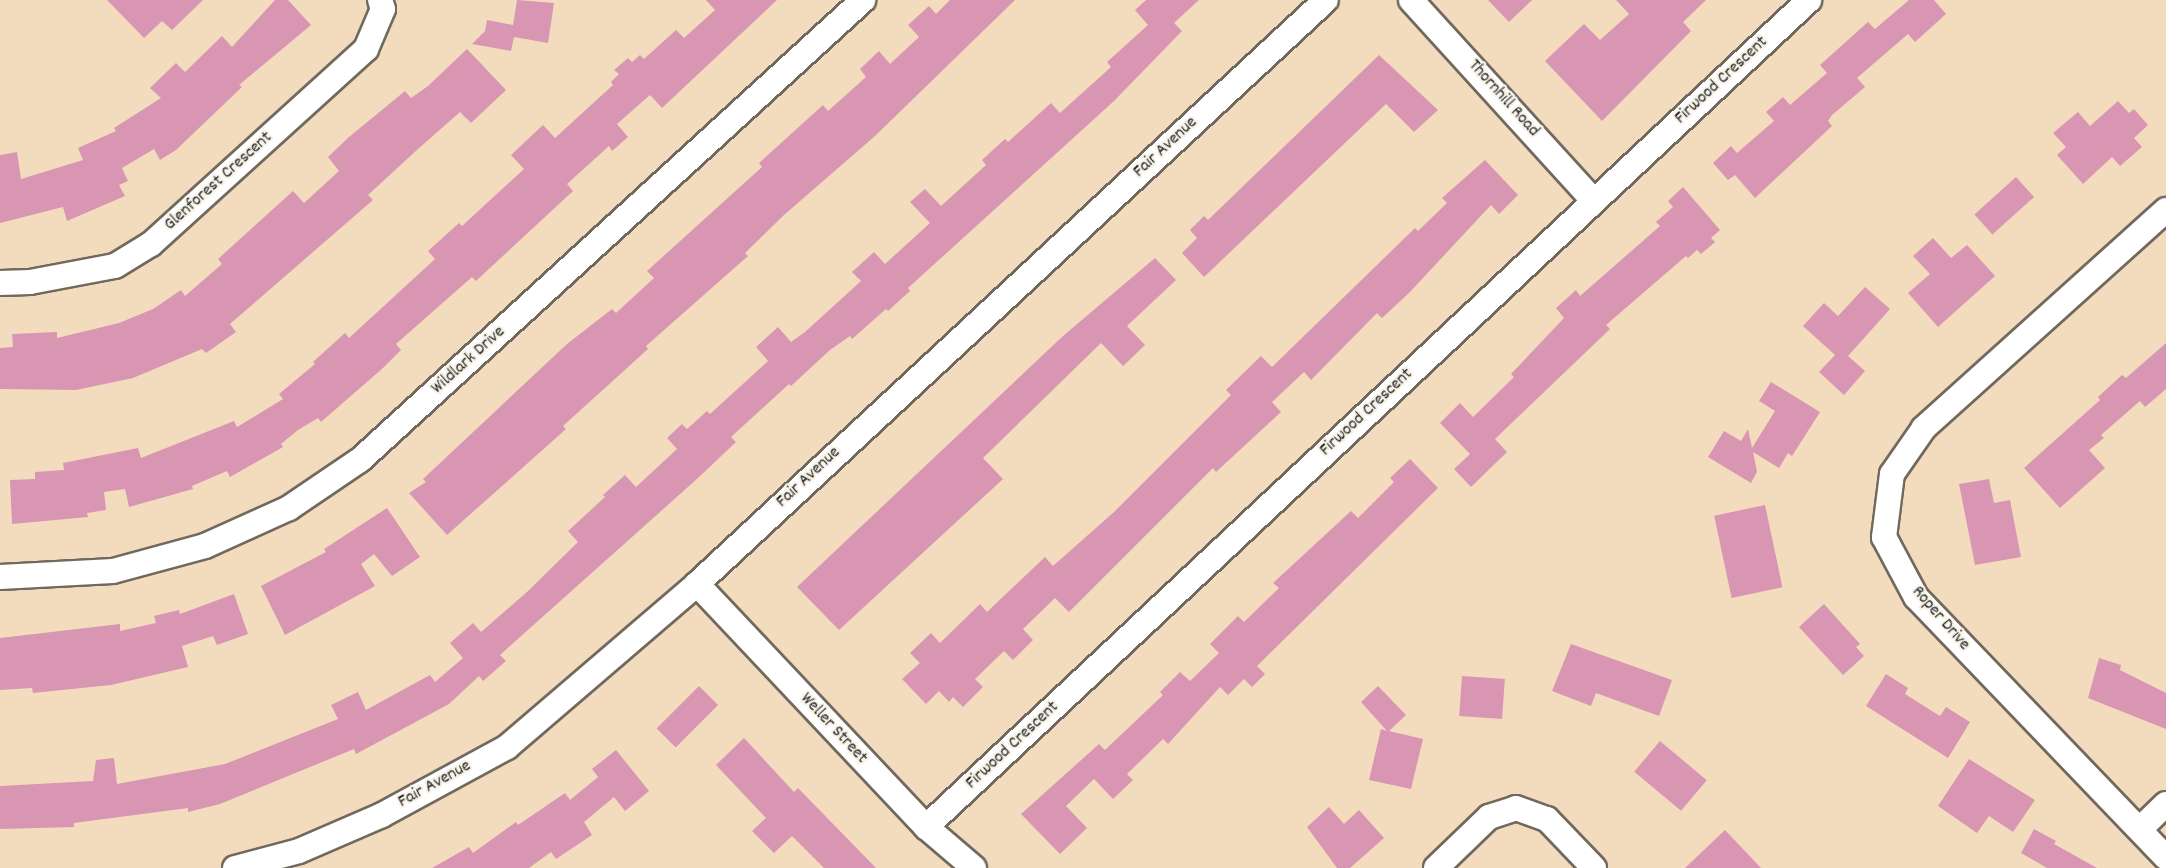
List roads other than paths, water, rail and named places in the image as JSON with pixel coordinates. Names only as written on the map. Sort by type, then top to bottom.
[{"type":"street","name":"Glenforest Crescent","points":[[0,283],[30,282],[116,266],[151,244],[366,49],[383,9],[380,0]]},
{"type":"street","name":"Wildlark Drive","points":[[0,577],[113,572],[205,546],[289,508],[360,460],[863,0]]},
{"type":"street","name":"Fair Avenue","points":[[235,868],[299,850],[382,815],[507,747],[697,584],[1326,0]]},
{"type":"street","name":"Thornhill Road","points":[[1411,0],[1593,200]]},
{"type":"street","name":"Firwood Crescent","points":[[926,827],[1809,0]]},
{"type":"street","name":"Roper Drive","points":[[2166,210],[1924,428],[1892,474],[1884,537],[1916,597],[2166,858]]},
{"type":"street","name":"Weller Street","points":[[697,584],[926,827],[974,868]]},
{"type":"street","points":[[2140,829],[2166,804]]},
{"type":"street","points":[[1436,868],[1489,817],[1516,808],[1547,819],[1594,868]]}]
